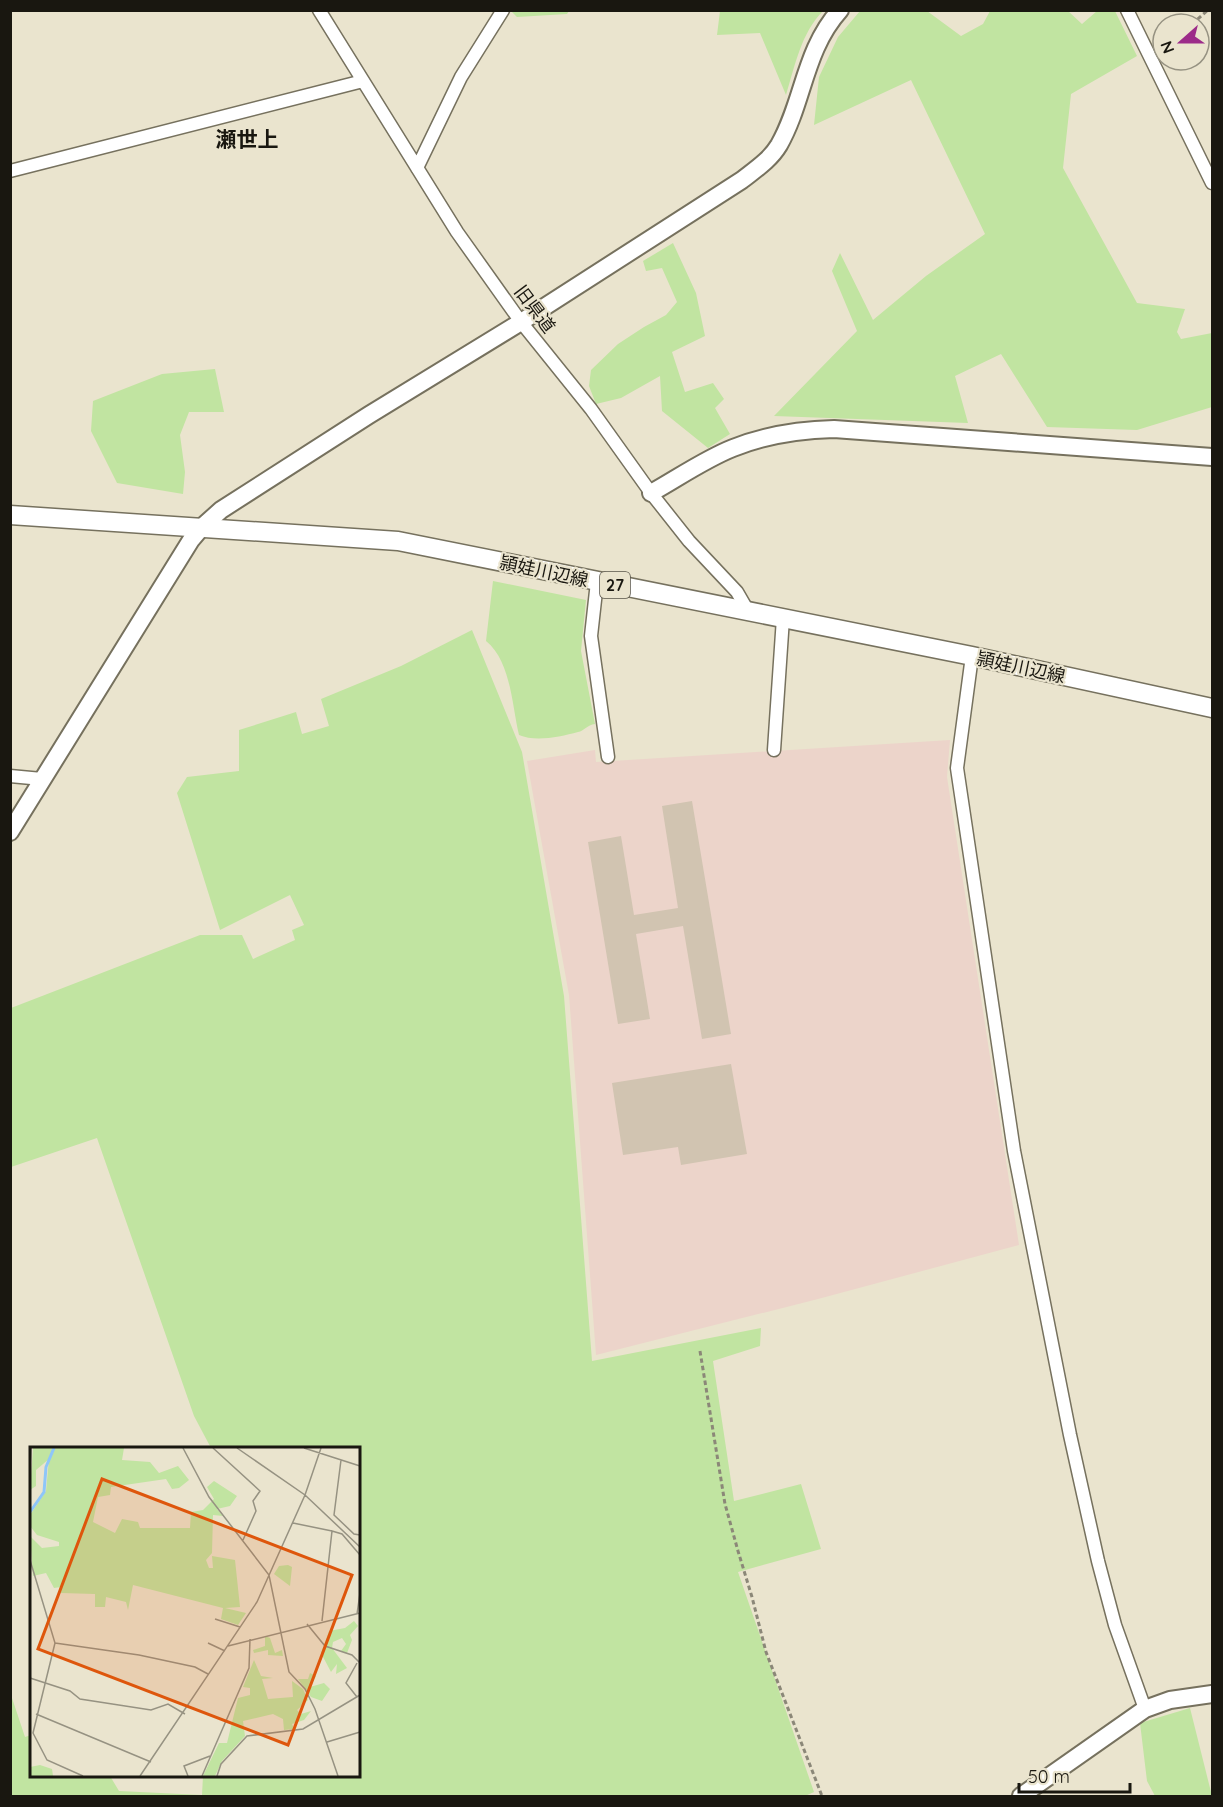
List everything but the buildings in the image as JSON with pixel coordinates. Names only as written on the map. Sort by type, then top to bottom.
[{"type":"main road","name":"頴娃川辺線","points":[[10,515],[398,541],[972,656],[1212,708]]},
{"type":"street","name":"旧県道","points":[[319,10],[457,232],[521,322],[591,409],[651,493],[689,541],[737,591],[748,611]]},
{"type":"street","points":[[417,168],[461,77],[503,10]]},
{"type":"street","points":[[10,832],[191,540],[202,527],[221,510],[369,414],[521,322],[742,180],[764,163],[778,146],[787,127],[814,50],[828,23],[840,10]]},
{"type":"street","points":[[1127,10],[1212,183]]},
{"type":"street","points":[[10,171],[363,81]]},
{"type":"street","points":[[651,493],[731,448],[754,440],[809,430],[834,429],[1212,456]]},
{"type":"street","points":[[597,582],[591,636],[608,757]]},
{"type":"street","points":[[774,750],[783,618]]},
{"type":"street","points":[[972,656],[957,768],[1014,1151],[1070,1436],[1098,1561],[1115,1625],[1145,1709]]},
{"type":"street","points":[[10,776],[42,778]]},
{"type":"street","points":[[1021,1797],[1145,1709],[1170,1700],[1212,1694]]},
{"type":"path","points":[[700,1351],[725,1504],[766,1652],[822,1797]]},
{"type":"shaded area","points":[[950,740],[947,777],[1019,1245],[596,1355],[569,995],[527,761],[595,750],[596,762]]},
{"type":"green space","points":[[511,11],[569,11],[567,14],[517,17]]},
{"type":"green space","points":[[720,11],[823,11],[809,29],[804,40],[786,95],[760,33],[717,35]]},
{"type":"green space","points":[[860,11],[927,11],[961,36],[983,24],[990,11],[1068,11],[1082,24],[1097,11],[1115,11],[1137,56],[1071,94],[1063,168],[1137,303],[1185,309],[1177,332],[1181,339],[1212,333],[1212,407],[1137,430],[1047,427],[1001,354],[955,376],[968,423],[774,416],[857,331],[832,271],[840,253],[873,320],[926,276],[985,234],[911,80],[814,125],[819,77],[838,37]]},
{"type":"green space","points":[[673,243],[696,293],[705,336],[672,352],[685,392],[713,383],[724,399],[715,408],[730,434],[708,448],[662,411],[660,376],[621,398],[596,404],[589,386],[591,370],[618,344],[666,315],[677,302],[662,268],[646,271],[643,261]]},
{"type":"green space","points":[[215,369],[224,412],[189,412],[180,435],[185,472],[183,494],[117,483],[91,431],[93,401],[162,374]]},
{"type":"green space","points":[[493,581],[586,600],[581,651],[595,724],[580,731],[556,737],[532,738],[519,735],[506,672],[501,660],[486,641]]},
{"type":"green space","points":[[472,630],[522,752],[564,996],[592,1361],[761,1328],[760,1346],[713,1361],[734,1501],[801,1484],[821,1549],[738,1572],[814,1792],[805,1796],[11,1796],[11,1695],[25,1737],[30,1735],[30,1777],[111,1777],[119,1791],[202,1795],[203,1777],[360,1777],[360,1447],[210,1447],[194,1416],[97,1138],[11,1167],[11,1008],[200,935],[242,935],[253,959],[295,940],[292,930],[304,925],[290,895],[220,930],[177,793],[187,777],[239,771],[239,730],[296,712],[302,734],[329,726],[321,699],[401,666]]},
{"type":"green space","points":[[1190,1708],[1212,1796],[1155,1796],[1147,1781],[1140,1723]]},
{"type":"district","name":"瀬世上","points":[[247,139]]}]
